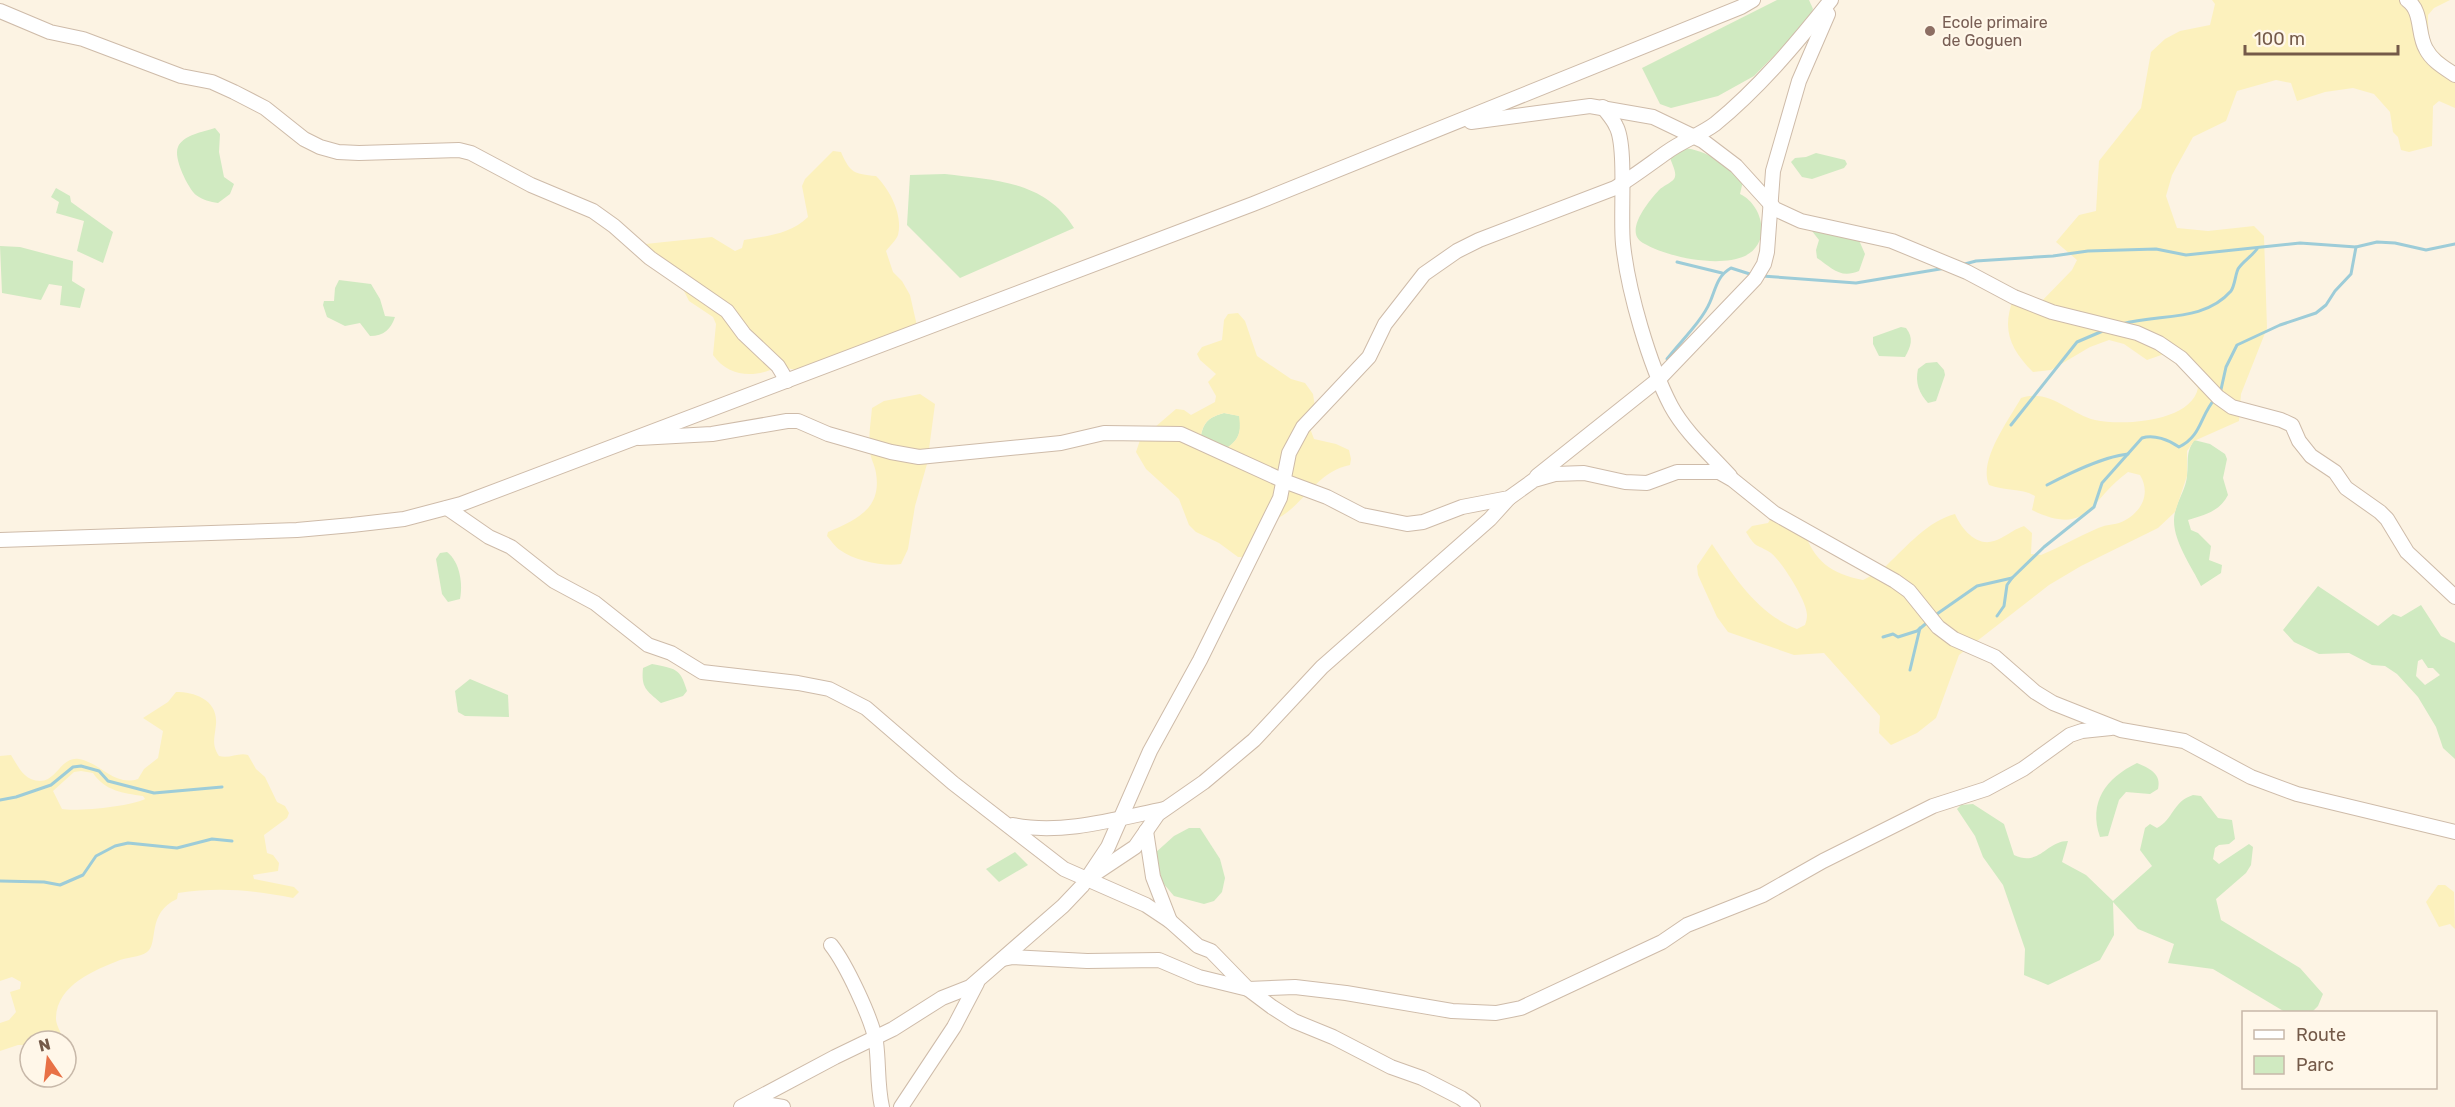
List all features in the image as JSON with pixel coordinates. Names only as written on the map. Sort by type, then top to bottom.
[{"type":"street","points":[[0,540],[297,530],[404,519],[447,508],[513,486],[1253,204],[1741,7],[1753,0]]},
{"type":"street","points":[[743,1106],[875,1038],[928,1006],[962,991],[980,979],[1063,906],[1086,880],[1108,848],[1150,751],[1200,660],[1280,498],[1290,453],[1303,428],[1368,357],[1384,324],[1424,274],[1457,251],[1479,240],[1577,205],[1621,185],[1670,150],[1696,137],[1746,96],[1833,0]]},
{"type":"street","points":[[1086,880],[1125,856],[1135,847],[1164,808],[1204,782],[1254,740],[1322,667],[1490,519],[1509,498],[1660,378],[1755,279],[1764,264],[1767,252],[1773,171],[1799,81],[1833,0]]},
{"type":"street","points":[[2407,0],[2415,10],[2426,50],[2436,61],[2455,75]]},
{"type":"street","points":[[0,11],[50,32],[83,39],[181,76],[212,82],[265,108],[304,139],[320,147],[338,152],[359,153],[459,150],[471,153],[531,185],[593,211],[614,226],[650,258],[727,311],[744,334],[778,366],[787,381]]},
{"type":"street","points":[[1447,126],[1562,108],[1590,106],[1653,117],[1696,137],[1736,166],[1770,205],[1801,221],[1892,241],[1967,272],[2014,297],[2052,312],[2137,333],[2159,343],[2181,358],[2218,397],[2232,407],[2292,425],[2299,441],[2311,456],[2335,472],[2346,488],[2380,512],[2387,519],[2407,552],[2455,597]]},
{"type":"street","points":[[1603,107],[1617,127],[1620,143],[1623,244],[1631,287],[1645,340],[1672,406],[1695,437],[1733,480],[1773,513],[1895,581],[1909,591],[1938,627],[1954,639],[1995,657],[2035,692],[2053,703],[2114,727],[2184,741],[2251,777],[2298,794],[2455,832]]},
{"type":"street","points":[[639,438],[712,434],[798,421],[828,434],[891,452],[919,457],[1061,443],[1104,433],[1181,434],[1284,481],[1327,497],[1362,515],[1407,524],[1422,522],[1462,507],[1509,498]]},
{"type":"street","points":[[1534,480],[1555,474],[1584,473],[1625,482],[1647,483],[1677,472],[1700,470],[1719,472],[1733,480]]},
{"type":"street","points":[[447,508],[480,531],[511,547],[554,581],[594,603],[648,645],[671,653],[702,672],[798,683],[829,689],[853,700],[866,708],[953,783],[1064,869],[1146,906],[1170,921],[1198,946],[1211,951],[1248,989],[1294,1021],[1333,1037],[1391,1067],[1422,1078],[1461,1098],[1473,1107]]},
{"type":"street","points":[[1003,959],[1013,957],[1087,961],[1159,960],[1198,977],[1248,989],[1295,987],[1452,1011],[1496,1013],[1521,1008],[1662,942],[1687,925],[1763,895],[1823,861],[1933,806],[1986,789],[2023,769],[2070,735],[2114,727]]},
{"type":"street","points":[[1007,824],[1042,830],[1120,818],[1164,808]]},
{"type":"street","points":[[1146,831],[1154,877],[1170,921]]},
{"type":"street","points":[[831,945],[845,965],[875,1038],[878,1090],[882,1107]]},
{"type":"street","points":[[901,1107],[954,1027],[980,979]]},
{"type":"street","points":[[743,1106],[765,1104],[783,1107]]},
{"type":"green space","points":[[1777,0],[1809,0],[1813,9],[1808,21],[1754,76],[1718,96],[1671,108],[1660,104],[1642,68]]},
{"type":"green space","points":[[215,128],[220,134],[219,152],[224,177],[234,184],[230,194],[218,203],[196,195],[185,180],[177,152],[184,140],[194,134]]},
{"type":"green space","points":[[1683,148],[1708,155],[1743,181],[1740,194],[1754,206],[1761,224],[1759,242],[1745,256],[1721,261],[1693,259],[1665,253],[1643,243],[1638,238],[1636,232],[1640,216],[1659,190],[1674,179],[1675,171],[1670,157]]},
{"type":"green space","points":[[1816,153],[1845,160],[1847,164],[1844,168],[1812,179],[1802,177],[1791,162],[1795,158]]},
{"type":"green space","points":[[945,174],[1000,181],[1034,192],[1062,212],[1074,228],[960,278],[907,225],[910,175]]},
{"type":"green space","points":[[56,188],[70,196],[71,202],[113,232],[103,263],[77,251],[84,221],[56,213],[59,202],[51,197]]},
{"type":"green space","points":[[1815,228],[1858,238],[1865,254],[1859,271],[1841,273],[1817,258],[1816,250],[1819,240],[1812,231]]},
{"type":"green space","points":[[0,246],[20,247],[73,261],[72,281],[85,289],[80,308],[60,305],[62,286],[49,284],[41,300],[2,293]]},
{"type":"green space","points":[[339,280],[371,284],[380,299],[385,316],[395,317],[389,328],[379,335],[370,336],[360,323],[345,326],[327,317],[324,301],[334,301],[335,288]]},
{"type":"green space","points":[[1901,327],[1906,328],[1911,339],[1905,357],[1879,356],[1873,344],[1873,337]]},
{"type":"green space","points":[[1937,362],[1945,375],[1936,401],[1928,403],[1918,388],[1918,369],[1926,363]]},
{"type":"green space","points":[[1224,413],[1240,416],[1239,434],[1227,448],[1201,435],[1208,420]]},
{"type":"green space","points":[[2194,440],[2210,444],[2225,454],[2227,459],[2223,478],[2228,495],[2225,500],[2211,512],[2188,520],[2191,530],[2198,533],[2211,546],[2209,560],[2222,565],[2221,573],[2201,586],[2178,540],[2174,521],[2176,507],[2186,481],[2188,454]]},
{"type":"green space","points":[[447,552],[458,567],[461,587],[460,599],[448,602],[442,594],[436,559],[440,553]]},
{"type":"green space","points":[[2318,586],[2378,626],[2393,614],[2401,617],[2421,605],[2441,636],[2455,643],[2455,759],[2443,748],[2436,727],[2418,697],[2397,674],[2385,666],[2372,665],[2349,653],[2319,654],[2294,642],[2283,630]],"holes":[[[2422,659],[2428,668],[2433,668],[2440,675],[2425,685],[2416,676],[2418,661]]]},
{"type":"green space","points":[[652,664],[671,668],[679,673],[687,691],[683,696],[661,703],[648,691],[643,680],[643,668]]},
{"type":"green space","points":[[470,679],[508,695],[509,717],[465,716],[458,712],[455,691]]},
{"type":"green space","points":[[2137,763],[2150,769],[2156,776],[2158,789],[2150,794],[2126,792],[2119,800],[2108,836],[2100,837],[2096,813],[2102,792],[2116,776]]},
{"type":"green space","points":[[2193,795],[2201,796],[2218,818],[2232,820],[2235,839],[2229,844],[2215,848],[2213,859],[2219,864],[2249,844],[2253,847],[2251,865],[2246,873],[2216,899],[2221,920],[2300,968],[2323,994],[2313,1011],[2283,1011],[2213,969],[2168,963],[2174,944],[2138,929],[2113,902],[2114,935],[2100,960],[2048,985],[2024,975],[2025,949],[2003,885],[1983,857],[1975,836],[1957,809],[1961,805],[1973,804],[2004,824],[2014,855],[2023,858],[2037,856],[2060,842],[2068,841],[2062,862],[2086,875],[2113,901],[2152,866],[2140,850],[2145,828],[2150,824],[2157,828],[2163,824],[2186,798]]},
{"type":"green space","points":[[1189,828],[1200,828],[1220,859],[1225,878],[1222,892],[1214,901],[1204,904],[1174,896],[1163,883],[1154,854],[1174,836]]},
{"type":"green space","points":[[1015,852],[1028,865],[999,882],[986,869]]},
{"type":"sand","points":[[2212,0],[2450,0],[2434,8],[2428,15],[2428,25],[2430,40],[2436,50],[2455,66],[2455,108],[2439,101],[2433,106],[2432,146],[2409,152],[2401,150],[2398,137],[2393,132],[2390,112],[2374,94],[2353,88],[2325,92],[2297,101],[2291,83],[2276,80],[2237,91],[2226,121],[2193,137],[2172,175],[2166,196],[2177,228],[2208,231],[2254,226],[2264,236],[2267,328],[2241,394],[2239,421],[2194,441],[2187,451],[2187,476],[2175,512],[2158,528],[2081,566],[2049,585],[1959,655],[1936,718],[1917,733],[1891,745],[1879,733],[1880,716],[1824,653],[1794,655],[1728,632],[1717,617],[1698,575],[1697,566],[1712,544],[1748,594],[1771,614],[1797,629],[1805,625],[1807,616],[1799,592],[1776,558],[1755,544],[1746,532],[1752,526],[1768,523],[1774,513],[1804,530],[1813,550],[1825,564],[1842,574],[1863,580],[1885,567],[1927,528],[1955,514],[1965,530],[1981,541],[1994,541],[2024,526],[2032,533],[2031,554],[2041,555],[2099,528],[2119,523],[2138,510],[2144,497],[2143,482],[2140,475],[2128,472],[2087,512],[2077,517],[2066,520],[2051,518],[2032,510],[2035,496],[1989,485],[1988,464],[1996,440],[2021,398],[2041,396],[2095,420],[2122,422],[2170,415],[2193,399],[2198,388],[2167,353],[2147,360],[2124,344],[2109,340],[2090,347],[2051,370],[2033,372],[2013,347],[2008,319],[2014,297],[2037,306],[2072,270],[2077,260],[2056,242],[2079,215],[2096,211],[2099,161],[2141,108],[2151,52],[2165,39],[2180,31],[2210,25],[2215,4]]},
{"type":"sand","points":[[833,151],[841,152],[847,164],[854,171],[876,176],[894,203],[899,219],[898,235],[886,251],[893,272],[902,281],[910,295],[917,326],[796,370],[778,366],[761,373],[734,372],[726,368],[713,355],[716,324],[713,317],[689,301],[677,277],[636,245],[712,237],[735,251],[742,248],[744,240],[794,227],[808,217],[802,186],[805,179]]},
{"type":"sand","points":[[1238,313],[1245,321],[1257,356],[1291,379],[1305,383],[1313,394],[1315,407],[1308,423],[1314,439],[1336,444],[1349,450],[1351,459],[1350,465],[1326,476],[1289,511],[1267,523],[1250,557],[1238,557],[1219,543],[1196,532],[1189,525],[1179,499],[1146,469],[1136,452],[1140,440],[1176,409],[1184,410],[1191,415],[1215,402],[1216,396],[1208,382],[1216,374],[1200,360],[1197,354],[1202,347],[1222,340],[1224,320],[1228,314]],"holes":[[[1224,413],[1239,416],[1239,434],[1227,448],[1201,435],[1208,420],[1215,416]]]},
{"type":"sand","points":[[920,394],[935,404],[927,464],[915,506],[908,549],[901,564],[894,565],[879,564],[846,554],[838,549],[827,536],[828,532],[865,512],[875,496],[876,473],[869,445],[872,408],[884,401]]},
{"type":"sand","points":[[176,692],[198,696],[209,703],[216,716],[214,744],[219,756],[248,755],[256,769],[265,777],[277,802],[285,806],[289,813],[287,818],[264,835],[267,853],[273,855],[279,863],[278,871],[253,875],[254,879],[294,887],[299,892],[293,898],[236,890],[178,893],[177,899],[161,912],[147,952],[120,960],[79,980],[62,997],[56,1019],[59,1029],[18,1029],[18,1045],[0,1051],[0,1023],[9,1020],[16,1012],[10,992],[20,989],[21,982],[12,977],[0,981],[0,756],[11,755],[26,776],[40,781],[51,777],[73,759],[87,761],[122,780],[138,779],[144,769],[158,758],[163,731],[143,718],[168,702]],"holes":[[[74,772],[93,773],[109,787],[143,796],[145,799],[104,808],[62,809],[53,791]]]},
{"type":"sand","points":[[2438,885],[2445,885],[2454,892],[2455,929],[2450,924],[2439,927],[2426,902]]},
{"type":"waterway","points":[[1961,265],[1976,261],[2053,256],[2088,251],[2156,249],[2186,255],[2300,243],[2356,247],[2377,242],[2395,243],[2426,250],[2455,244]]},
{"type":"waterway","points":[[2220,394],[2226,367],[2237,345],[2280,325],[2316,313],[2326,305],[2351,274],[2356,247]]},
{"type":"waterway","points":[[2122,324],[2194,313],[2220,301],[2231,291],[2240,266],[2257,249]]},
{"type":"waterway","points":[[1677,262],[1722,273]]},
{"type":"waterway","points":[[1667,359],[1702,317],[1726,271],[1731,268],[1753,275]]},
{"type":"waterway","points":[[1762,276],[1856,283],[1946,268]]},
{"type":"waterway","points":[[2011,425],[2077,342],[2105,330]]},
{"type":"waterway","points":[[1997,616],[2004,606],[2007,585],[2012,578],[2044,547],[2094,507],[2102,483],[2142,438],[2161,438],[2179,447],[2197,431],[2215,399]]},
{"type":"waterway","points":[[2047,485],[2097,462],[2128,454]]},
{"type":"waterway","points":[[1934,616],[1977,586],[2012,578]]},
{"type":"waterway","points":[[1883,637],[1893,634],[1898,637],[1917,631],[1929,621]]},
{"type":"waterway","points":[[1910,670],[1920,628]]},
{"type":"waterway","points":[[0,800],[51,785],[73,767],[81,766],[99,771],[108,781],[154,793],[222,787]]},
{"type":"waterway","points":[[0,881],[44,882],[60,885],[83,875],[96,856],[115,846],[128,843],[177,848],[212,839],[232,841]]},
{"type":"place","name":"Ecole primaire de Goguen","points":[[1930,31]]}]
